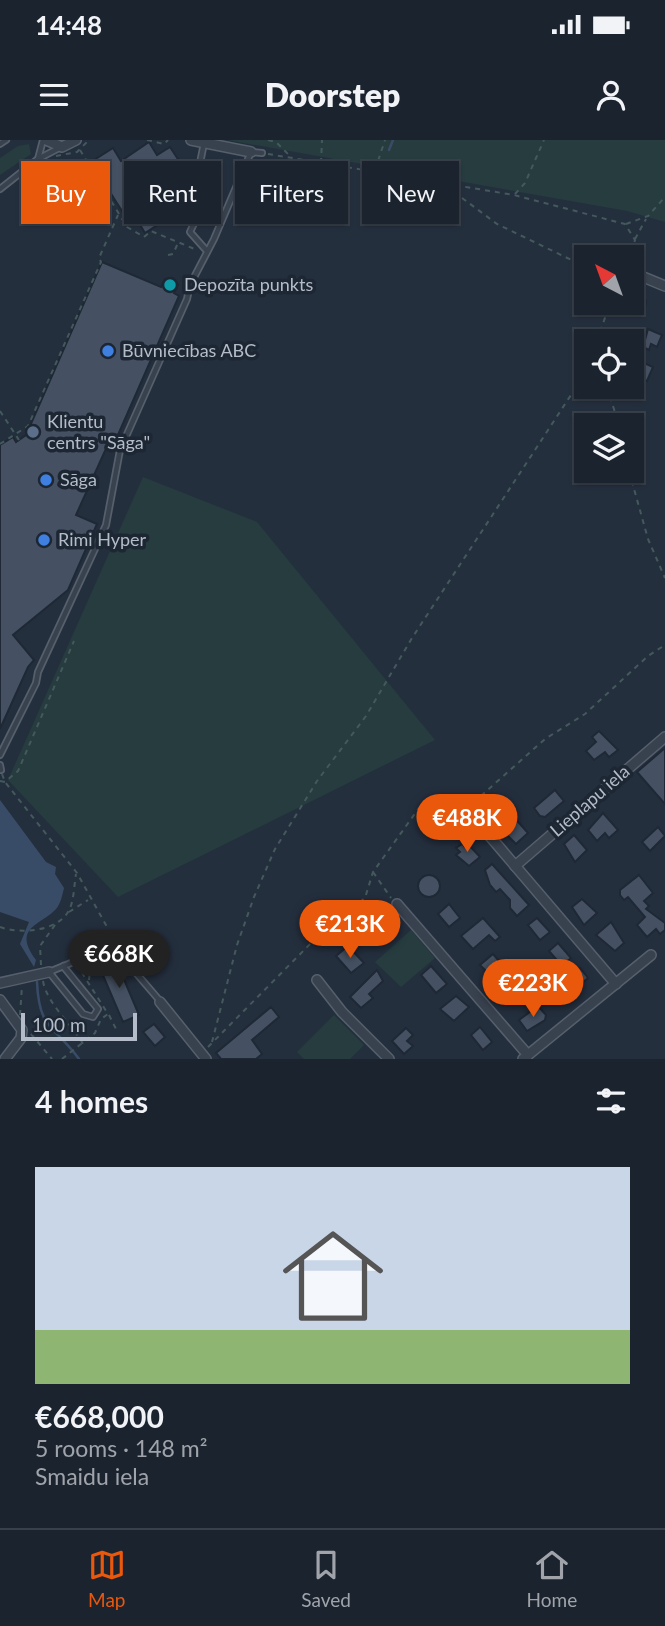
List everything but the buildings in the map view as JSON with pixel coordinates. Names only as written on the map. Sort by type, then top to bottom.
[{"type":"street","points":[[45,140],[62,147],[76,140]]},
{"type":"street","points":[[191,140],[251,152]]},
{"type":"street","points":[[644,277],[665,286]]},
{"type":"street","name":"Lieplapu iela","points":[[515,866],[665,737]]},
{"type":"street","points":[[482,827],[616,984]]},
{"type":"street","points":[[397,904],[525,1057],[651,956]]},
{"type":"street","points":[[0,983],[49,972]]},
{"type":"street","points":[[317,980],[342,1012],[389,1059]]},
{"type":"street","points":[[0,1000],[22,1030],[21,1038],[5,1059]]},
{"type":"street","points":[[160,1002],[204,1057]]},
{"type":"lane","points":[[0,144],[6,140]]},
{"type":"lane","points":[[38,159],[45,140]]},
{"type":"lane","points":[[204,142],[200,163],[213,183],[190,232],[205,251]]},
{"type":"lane","points":[[0,189],[38,159],[62,147]]},
{"type":"lane","points":[[0,756],[106,524],[120,450],[205,251],[214,239],[251,152],[262,153]]},
{"type":"lane","points":[[63,967],[98,1009],[93,1017],[83,1014],[49,972],[105,949]]},
{"type":"lane","points":[[124,959],[160,1002]]},
{"type":"path","points":[[147,140],[164,144],[168,140]]},
{"type":"path","points":[[268,140],[276,142],[292,158]]},
{"type":"path","points":[[321,161],[322,140]]},
{"type":"path","points":[[378,161],[385,140]]},
{"type":"path","points":[[514,195],[525,183],[544,140]]},
{"type":"path","points":[[80,150],[113,200],[118,215],[127,228],[144,237],[151,231],[205,251]]},
{"type":"path","points":[[262,153],[309,161]]},
{"type":"path","points":[[459,186],[514,195],[625,224],[648,216]]},
{"type":"path","points":[[459,196],[497,224],[574,261]]},
{"type":"path","points":[[634,245],[648,216],[665,197]]},
{"type":"path","points":[[0,444],[28,426],[101,262],[99,258],[118,215]]},
{"type":"path","points":[[625,224],[635,240]]},
{"type":"path","points":[[168,255],[173,254],[178,242]]},
{"type":"path","points":[[204,1057],[212,1042],[237,946],[275,849],[310,791],[366,716],[412,638],[574,390]]},
{"type":"path","points":[[0,411],[19,440]]},
{"type":"path","points":[[632,483],[648,539],[665,578]]},
{"type":"path","points":[[5,782],[18,771],[74,641]]},
{"type":"path","points":[[212,1042],[325,929],[365,898],[373,872],[424,801],[436,798],[463,802],[482,794],[545,739],[585,713],[648,656],[665,645]]},
{"type":"path","points":[[0,767],[5,782],[77,873],[124,959]]},
{"type":"path","points":[[0,781],[5,782]]},
{"type":"path","points":[[463,802],[482,827]]},
{"type":"path","points":[[373,872],[385,893],[397,904]]},
{"type":"path","points":[[68,912],[77,873]]},
{"type":"path","points":[[41,961],[40,946],[57,922],[89,899]]},
{"type":"path","points":[[0,927],[30,930],[57,922]]},
{"type":"path","points":[[89,955],[92,964],[89,981]]},
{"type":"path","points":[[20,1016],[24,982]]},
{"type":"path","points":[[43,983],[45,992],[79,1033],[83,1044],[62,1059]]},
{"type":"path","points":[[108,1014],[116,1029]]},
{"type":"path","points":[[27,1034],[32,1034],[52,1059]]},
{"type":"green space","points":[[227,140],[665,140],[665,222],[627,211],[459,181],[459,161],[362,161],[362,164]]},
{"type":"green space","points":[[29,144],[31,154],[0,175],[0,158],[18,146]]},
{"type":"green space","points":[[143,477],[257,522],[435,740],[118,897],[8,780]]},
{"type":"green space","points":[[411,930],[435,958],[401,987],[375,962]]},
{"type":"green space","points":[[334,1015],[364,1045],[350,1059],[304,1059],[297,1052]]},
{"type":"water","points":[[0,800],[46,862],[56,867],[55,874],[64,888],[56,909],[31,928],[28,934],[29,949],[36,960],[34,967],[20,944],[29,922],[0,912]]},
{"type":"waterway","points":[[389,150],[393,140]]},
{"type":"waterway","points":[[37,982],[41,1010],[49,1026],[79,1059]]},
{"type":"place","name":"Depozīta punkts","points":[[170,285]]},
{"type":"place","name":"Būvniecības ABC","points":[[108,351]]},
{"type":"place","name":"Klientu centrs \"Sāga\"","points":[[33,432]]},
{"type":"place","name":"Sāga","points":[[46,480]]},
{"type":"place","name":"Rimi Hyper","points":[[44,540]]}]
